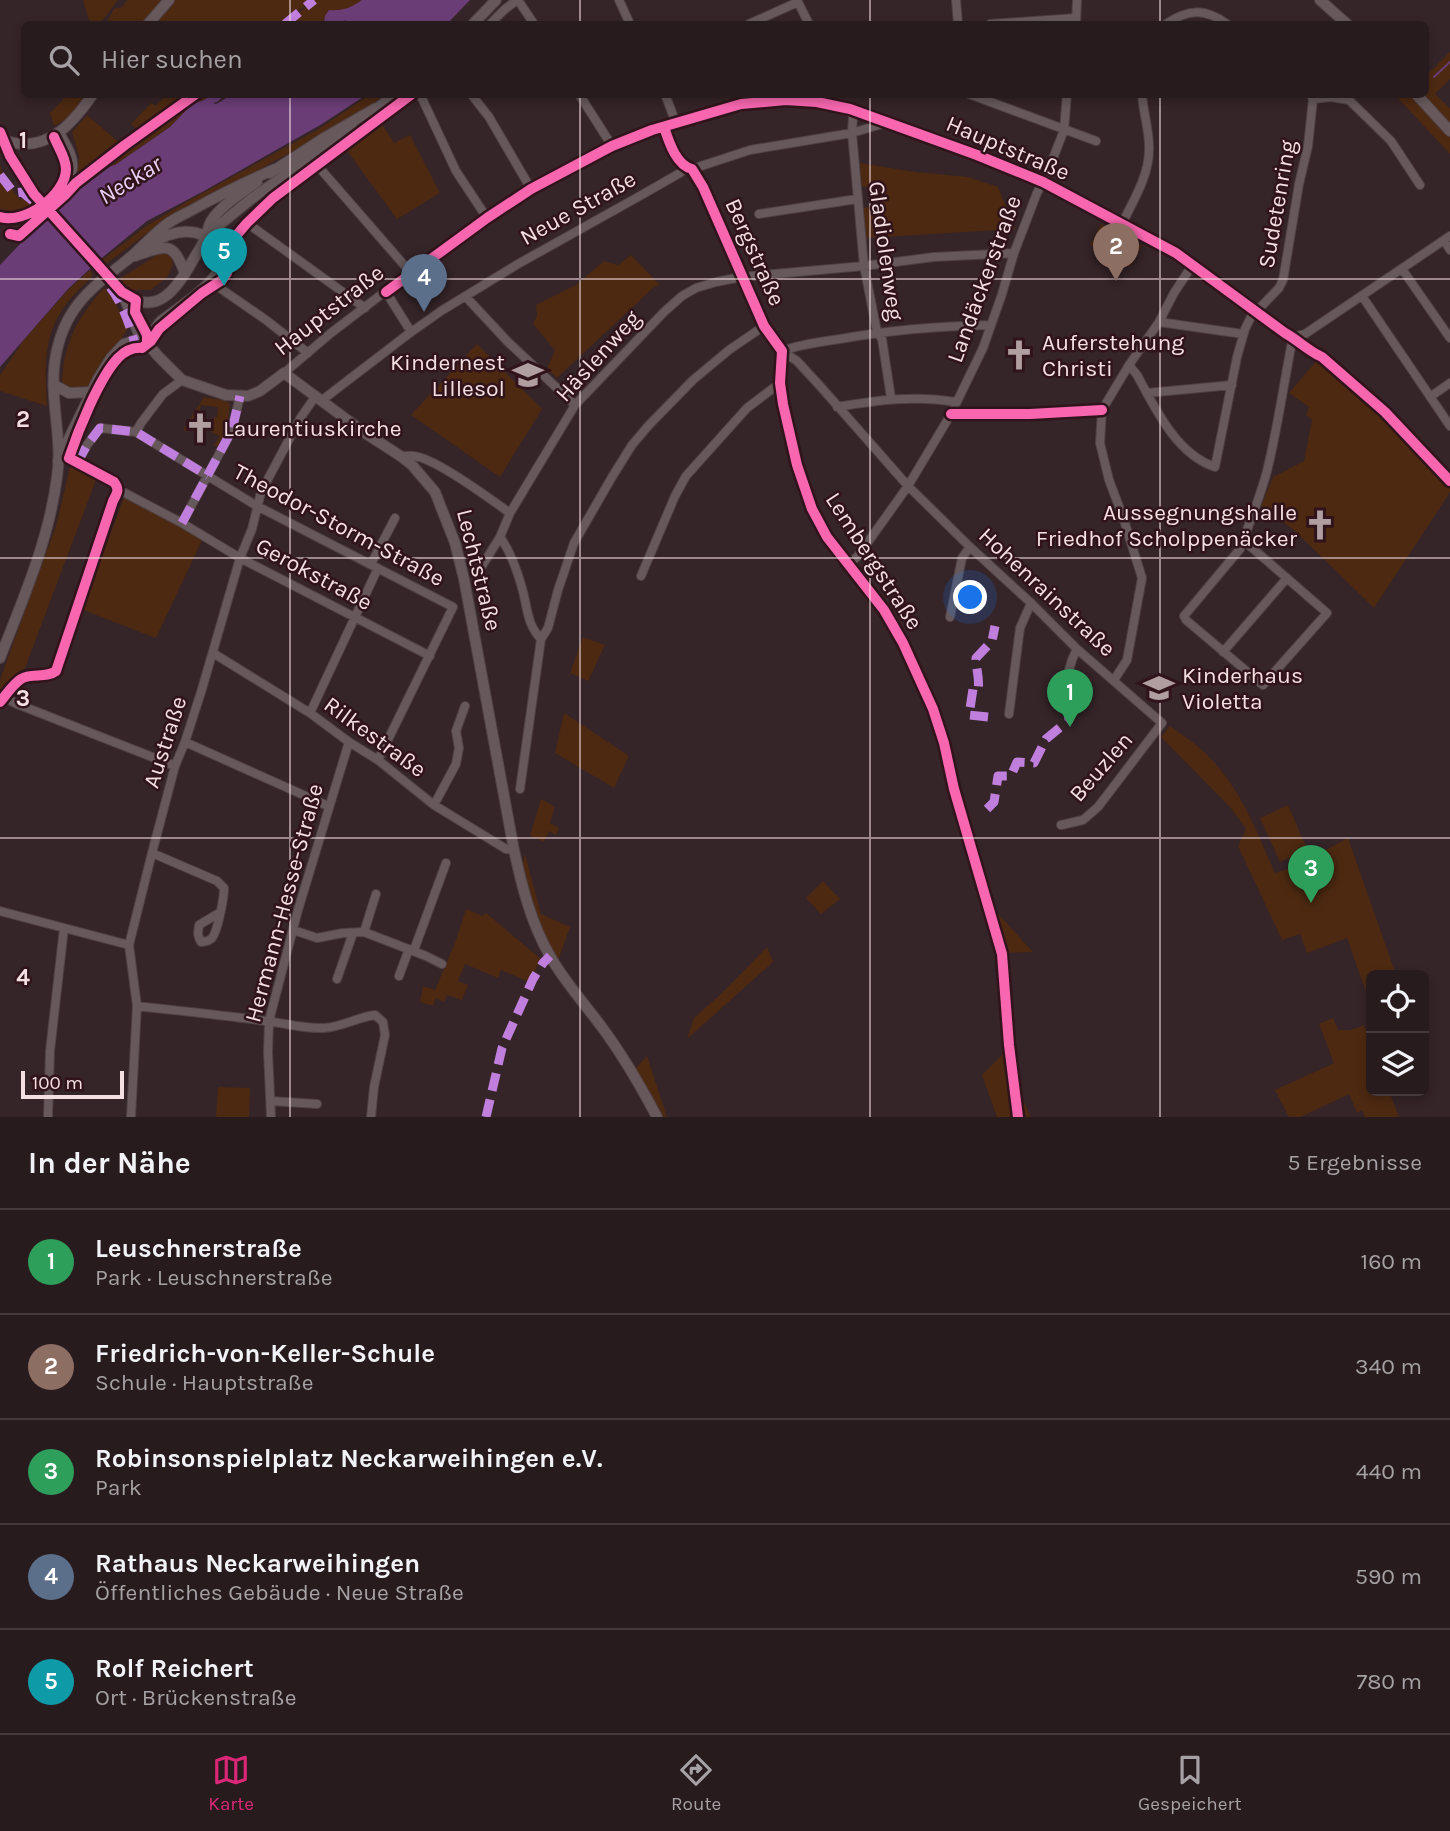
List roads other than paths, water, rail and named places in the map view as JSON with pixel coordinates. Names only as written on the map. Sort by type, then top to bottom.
[{"type":"main road","points":[[151,21],[169,0]]},
{"type":"main road","points":[[476,21],[496,0]]},
{"type":"main road","points":[[1320,0],[1344,21]]},
{"type":"main road","points":[[2,136],[10,143],[27,144],[57,135],[75,118],[90,98]]},
{"type":"main road","points":[[2,136],[9,159],[34,194],[122,292],[137,300],[151,302],[169,295],[185,274],[213,219],[222,209],[275,169],[390,98]]},
{"type":"main road","points":[[1420,98],[1450,131]]},
{"type":"main road","points":[[206,236],[251,199],[352,129],[376,108]]},
{"type":"main road","points":[[9,159],[19,155],[27,144]]},
{"type":"main road","points":[[0,659],[34,569],[50,516],[58,474],[55,363],[58,343],[74,309],[94,286],[167,224],[275,169]]},
{"type":"main road","points":[[129,258],[172,233],[190,232],[206,236],[219,254],[218,271],[211,284],[159,323],[145,341]]},
{"type":"main road","points":[[129,258],[163,247],[169,248],[177,255],[185,274]]},
{"type":"main road","points":[[122,292],[134,325],[145,341],[182,380],[226,395],[240,396]]},
{"type":"main road","points":[[58,461],[104,368],[118,350],[130,341],[145,341]]},
{"type":"main road","name":"Lechtstraße","points":[[284,373],[402,457],[435,492],[455,543],[464,579],[514,850],[534,923],[550,956],[601,1026],[657,1117]]},
{"type":"main road","name":"Hauptstraße","points":[[240,396],[254,394],[284,373]]},
{"type":"main road","points":[[54,385],[69,393],[92,392]]},
{"type":"street","points":[[493,21],[518,0],[532,21]]},
{"type":"street","points":[[619,0],[630,21]]},
{"type":"street","points":[[956,0],[958,21]]},
{"type":"street","points":[[1076,21],[1077,0]]},
{"type":"street","points":[[755,21],[798,2],[808,21]]},
{"type":"street","points":[[1171,21],[1192,12],[1204,13],[1222,21]]},
{"type":"street","points":[[423,98],[456,171],[487,218]]},
{"type":"street","points":[[474,98],[489,117],[531,189]]},
{"type":"street","points":[[582,98],[612,146]]},
{"type":"street","points":[[667,98],[676,123]]},
{"type":"street","name":"Hauptstraße","points":[[284,373],[365,308],[487,218],[531,189],[612,146],[741,104],[817,98],[977,155],[1043,182],[1168,248],[1293,337]]},
{"type":"street","points":[[980,98],[1096,141]]},
{"type":"street","name":"Landäckerstraße","points":[[849,564],[858,556],[908,486],[951,414],[983,348],[1014,253],[1064,130],[1067,98]]},
{"type":"street","points":[[1122,224],[1145,174],[1150,152],[1143,98]]},
{"type":"street","name":"Sudetenring","points":[[1147,393],[1177,442],[1214,467],[1244,334],[1251,317],[1279,288],[1283,280],[1308,146],[1312,98]]},
{"type":"street","points":[[1337,98],[1349,100],[1391,141],[1420,186]]},
{"type":"street","name":"Gladiolenweg","points":[[849,109],[853,117],[852,133],[864,266],[877,332],[882,339],[891,398]]},
{"type":"street","name":"Neue Straße","points":[[318,399],[407,335],[517,264],[689,168],[750,150],[852,133],[885,123]]},
{"type":"street","name":"Bergstraße","points":[[664,127],[678,160],[689,168],[703,187],[764,326],[782,351],[797,362],[908,486]]},
{"type":"street","points":[[0,217],[12,220],[25,216],[37,209],[69,179],[74,166],[70,151],[57,135]]},
{"type":"street","points":[[308,352],[211,284],[227,273],[231,260],[229,244],[273,198],[317,165],[411,273]]},
{"type":"street","points":[[759,214],[857,199]]},
{"type":"street","points":[[247,223],[365,308]]},
{"type":"street","points":[[1243,540],[1327,613],[1263,685],[1184,616],[1240,549],[1243,540],[1267,470],[1293,337],[1305,334],[1447,238],[1450,250]]},
{"type":"street","name":"Häslenweg","points":[[477,574],[575,405],[664,312],[695,288],[741,277],[934,257],[1014,253]]},
{"type":"street","points":[[1114,680],[1127,660],[1142,578],[1109,480],[1100,443],[1102,410],[1193,264]]},
{"type":"street","points":[[1402,269],[1450,338]]},
{"type":"street","points":[[386,292],[408,327]]},
{"type":"street","points":[[1362,296],[1450,426]]},
{"type":"street","points":[[466,297],[508,342],[575,405]]},
{"type":"street","points":[[1159,322],[1244,334]]},
{"type":"street","points":[[782,351],[795,346],[877,332],[936,326],[991,325]]},
{"type":"street","points":[[520,789],[541,639],[548,628],[574,543],[632,445],[649,425],[693,380],[764,326]]},
{"type":"street","name":"Lembergstraße","points":[[782,351],[780,383],[797,465],[812,509],[827,537],[884,610],[903,643],[933,709],[954,789]]},
{"type":"street","points":[[1129,365],[1147,393],[1231,385]]},
{"type":"street","points":[[78,463],[100,428],[136,432],[163,394],[182,380]]},
{"type":"street","points":[[641,576],[686,476],[747,408],[780,383]]},
{"type":"street","points":[[1430,397],[1450,383]]},
{"type":"street","points":[[182,523],[232,430],[240,396]]},
{"type":"street","points":[[837,407],[891,398],[956,402]]},
{"type":"street","name":"Austraße","points":[[131,1117],[137,1006],[129,945],[152,853],[175,766],[213,653],[240,558],[252,529],[261,492],[301,417],[318,399]]},
{"type":"street","name":"Theodor-Storm-Straße","points":[[136,432],[257,506],[453,607],[430,656]]},
{"type":"street","points":[[402,457],[425,459],[481,492],[510,513]]},
{"type":"street","name":"Hohenrainstraße","points":[[908,486],[1077,649],[1162,723]]},
{"type":"street","name":"Gerokstraße","points":[[1,698],[20,679],[50,675],[58,668],[118,492],[125,493],[240,558],[430,656]]},
{"type":"street","points":[[310,713],[396,517]]},
{"type":"street","points":[[500,537],[508,548],[519,579],[531,629],[541,639]]},
{"type":"street","points":[[950,617],[962,558],[970,547]]},
{"type":"street","points":[[1223,652],[1287,578]]},
{"type":"street","points":[[1009,714],[1020,628],[1031,603]]},
{"type":"street","points":[[1068,709],[1066,695],[1069,663],[1077,649]]},
{"type":"street","name":"Rilkestraße","points":[[213,653],[310,713],[378,760],[434,805],[506,849],[514,850]]},
{"type":"street","points":[[378,760],[430,656]]},
{"type":"street","points":[[1,698],[175,766]]},
{"type":"street","points":[[434,805],[456,764],[459,748],[456,731],[465,706]]},
{"type":"street","name":"Beuzlen","points":[[1061,825],[1083,820],[1098,807],[1162,723]]},
{"type":"street","points":[[185,742],[328,806]]},
{"type":"street","name":"Hermann-Hesse-Straße","points":[[271,1117],[269,1021],[328,806],[349,742]]},
{"type":"street","points":[[152,853],[217,881],[224,888],[219,913]]},
{"type":"street","points":[[399,976],[446,863]]},
{"type":"street","points":[[364,932],[376,894]]},
{"type":"street","points":[[0,911],[129,945]]},
{"type":"street","points":[[48,1117],[50,1051],[64,928]]},
{"type":"street","points":[[293,930],[317,937],[364,932],[411,949],[442,964]]},
{"type":"street","points":[[337,979],[353,933]]},
{"type":"street","points":[[137,1006],[324,1028],[345,1025],[376,1015],[383,1022],[385,1035],[371,1117]]},
{"type":"street","points":[[271,1101],[317,1104]]},
{"type":"water","points":[[362,0],[470,0],[450,21],[324,21],[329,10],[354,5]]},
{"type":"water","name":"Neckar","points":[[207,98],[222,98],[213,103],[216,104],[226,98],[361,98],[322,124],[147,221],[68,289],[0,367],[0,265],[57,205],[170,127],[193,103]]},
{"type":"waterway","points":[[1434,77],[1450,62]]},
{"type":"place","name":"Friedrich-von-Keller-Schule","points":[[1116,281]]},
{"type":"place","name":"Rolf Reichert","points":[[224,286]]},
{"type":"place","name":"Rathaus Neckarweihingen","points":[[424,312]]},
{"type":"place","name":"Auferstehung Christi","points":[[1019,355]]},
{"type":"place","name":"Kindernest Lillesol","points":[[528,375]]},
{"type":"place","name":"Laurentiuskirche","points":[[200,428]]},
{"type":"place","name":"Aussegnungshalle Friedhof Scholppenäcker","points":[[1320,525]]},
{"type":"place","name":"Kinderhaus Violetta","points":[[1159,688]]},
{"type":"place","name":"Leuschnerstraße","points":[[1070,727]]},
{"type":"place","name":"Robinsonspielplatz Neckarweihingen e.V.","points":[[1311,903]]}]
